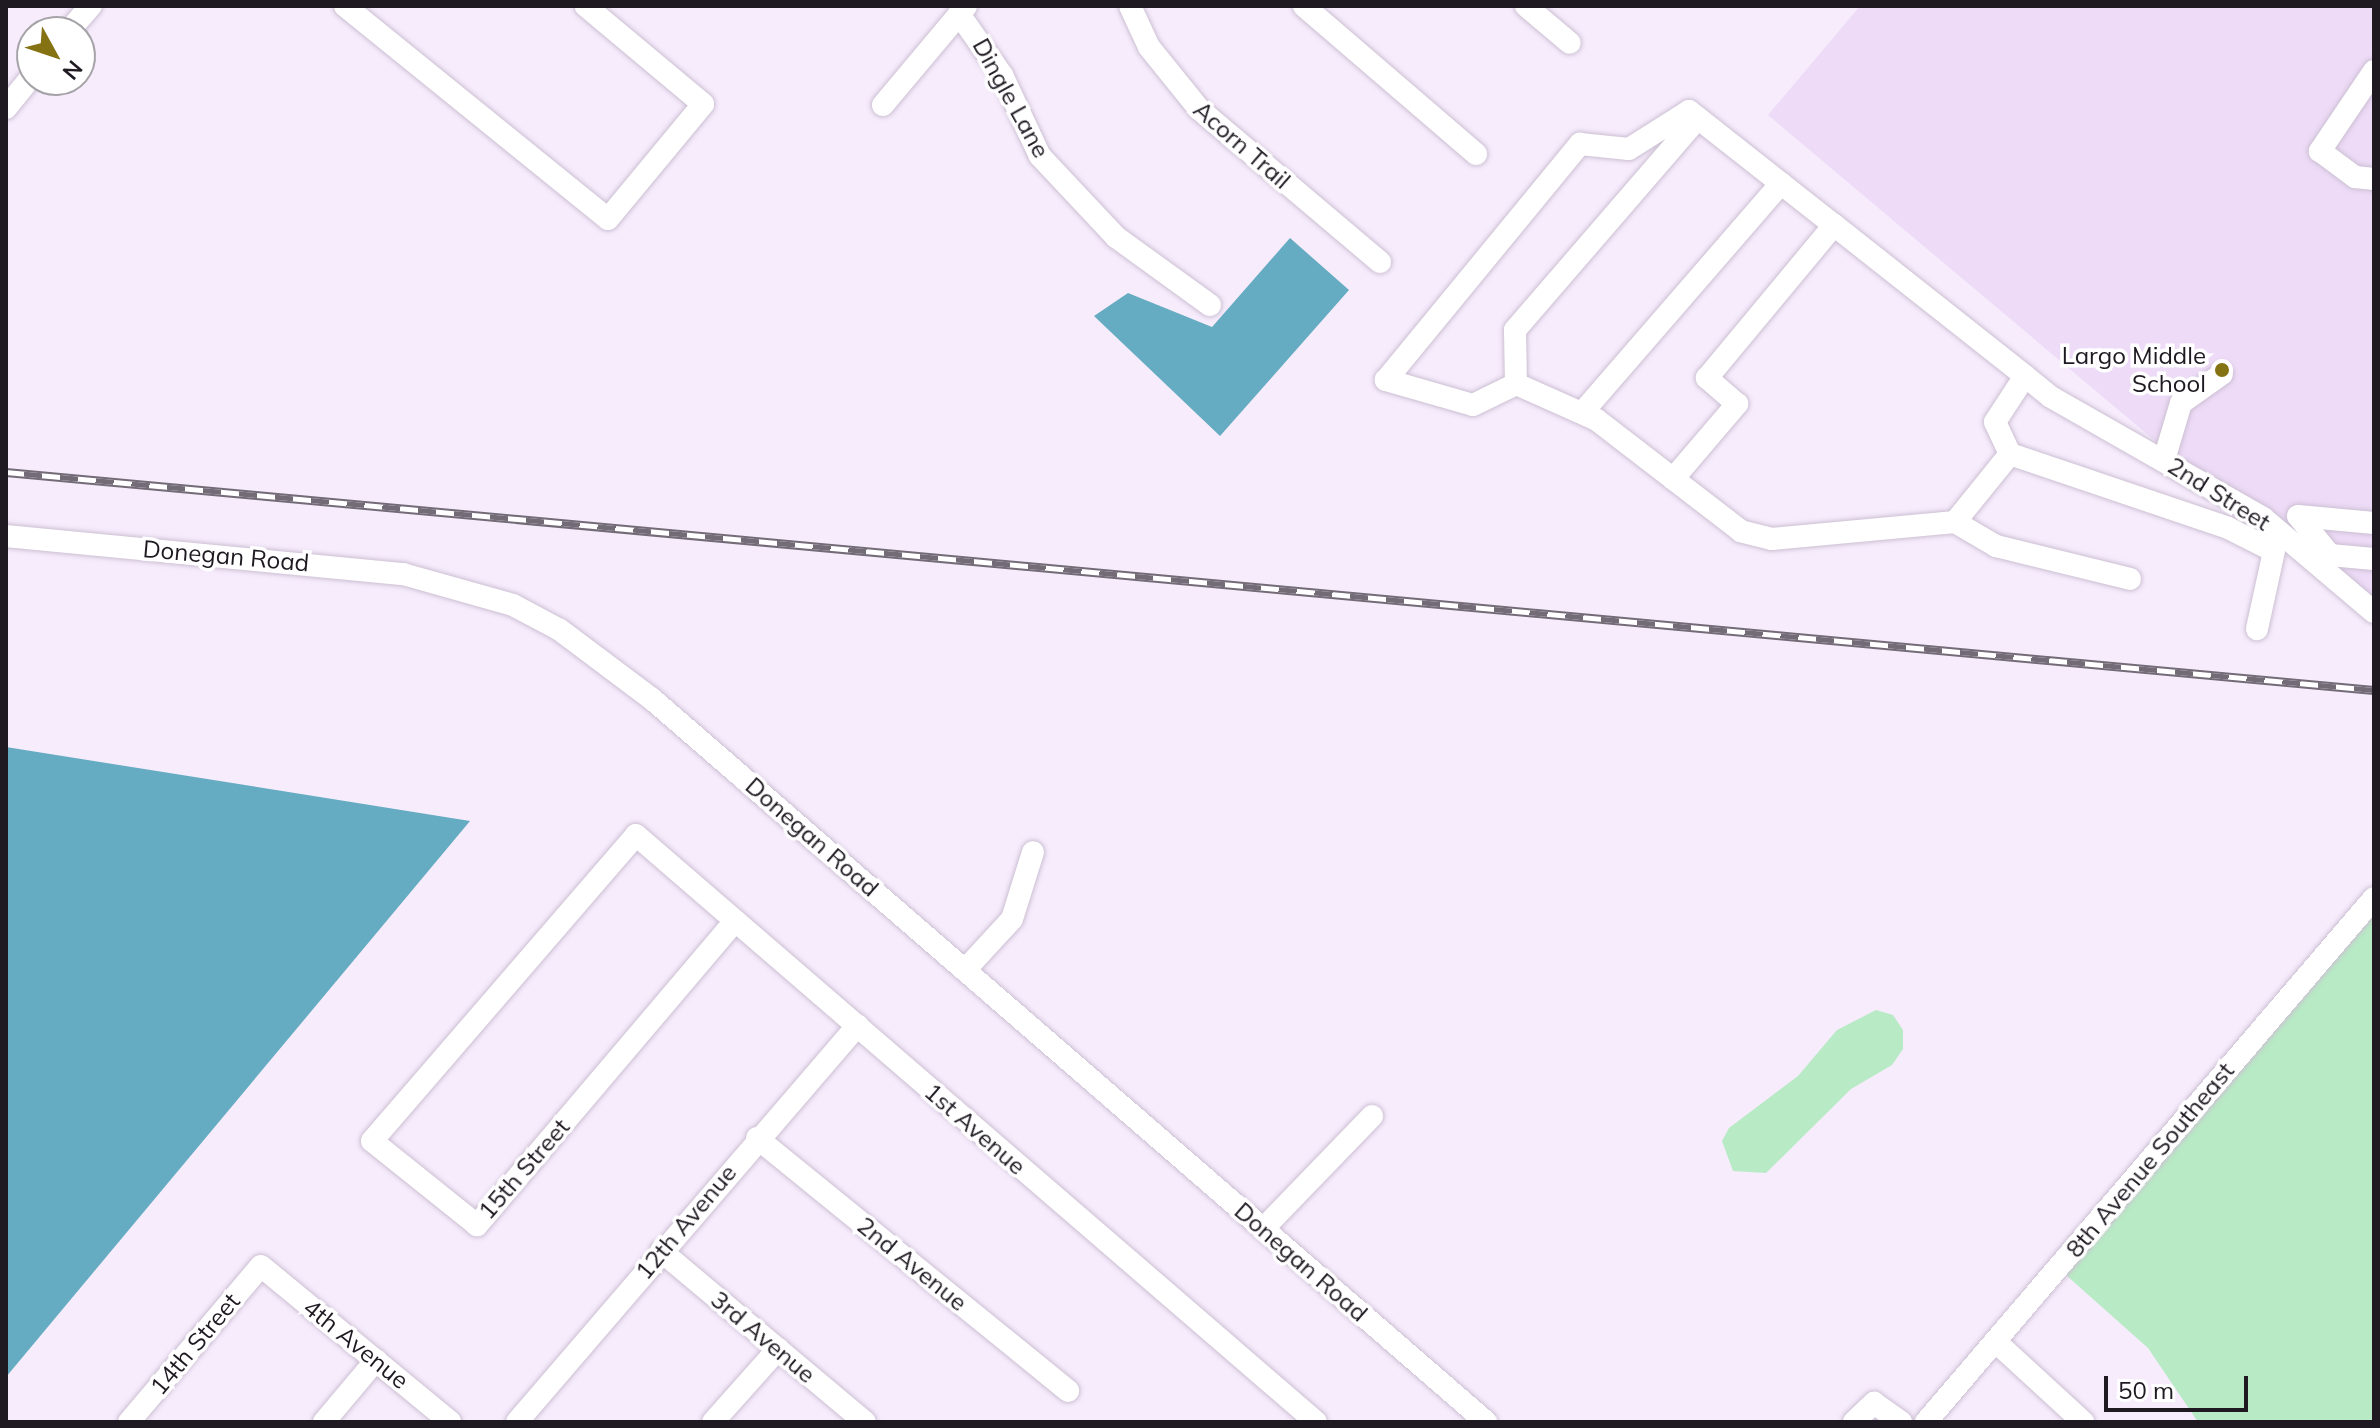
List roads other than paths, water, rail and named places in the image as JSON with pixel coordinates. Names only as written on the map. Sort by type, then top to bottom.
[{"type":"street","points":[[345,6],[608,219],[703,104],[586,6]]},
{"type":"street","name":"Acorn Trail","points":[[1130,6],[1149,47],[1189,99],[1380,262]]},
{"type":"street","points":[[1304,6],[1476,154]]},
{"type":"street","points":[[1526,6],[1570,43]]},
{"type":"street","points":[[883,105],[963,10]]},
{"type":"street","name":"Dingle Lane","points":[[963,10],[1049,166],[1116,237],[1210,305]]},
{"type":"street","points":[[2374,71],[2320,151],[2355,177],[2374,179]]},
{"type":"street","points":[[1516,384],[1515,330],[1698,118],[1689,111],[1629,149],[1580,144],[1386,380],[1473,405],[1516,384],[1582,413],[1741,531],[1772,539],[1955,522],[1996,546],[2130,579]]},
{"type":"street","name":"2nd Street","points":[[1698,118],[2051,397],[2263,518],[2374,611]]},
{"type":"street","points":[[1582,413],[1781,183]]},
{"type":"street","points":[[1673,479],[1737,404],[1707,378],[1834,225]]},
{"type":"street","points":[[2164,460],[2181,403],[2222,374]]},
{"type":"street","points":[[2025,376],[1995,422],[2010,454],[2228,528],[2274,551],[2257,629]]},
{"type":"street","points":[[1955,522],[2010,454]]},
{"type":"street","points":[[2374,523],[2298,516],[2330,555],[2374,559]]},
{"type":"street","name":"Donegan Road","points":[[6,536],[403,574],[513,605],[614,667],[1486,1422]]},
{"type":"street","name":"1st Avenue","points":[[636,835],[1316,1422]]},
{"type":"street","name":"15th Street","points":[[636,835],[372,1141],[477,1225],[735,921]]},
{"type":"street","points":[[965,970],[1012,919],[1033,852]]},
{"type":"street","name":"8th Avenue Southeast","points":[[1926,1422],[2374,898]]},
{"type":"street","name":"12th Avenue","points":[[517,1422],[757,1138],[858,1025]]},
{"type":"street","points":[[1263,1229],[1372,1116]]},
{"type":"street","name":"2nd Avenue","points":[[757,1138],[1068,1391]]},
{"type":"street","name":"3rd Avenue","points":[[661,1251],[865,1422]]},
{"type":"street","name":"4th Avenue","points":[[261,1266],[450,1422]]},
{"type":"street","name":"14th Street","points":[[129,1422],[261,1266]]},
{"type":"street","points":[[1995,1341],[2083,1422]]},
{"type":"street","points":[[713,1422],[778,1349]]},
{"type":"street","points":[[324,1422],[376,1360]]},
{"type":"street","points":[[1854,1422],[1874,1403],[1901,1422]]},
{"type":"water","points":[[1290,238],[1349,290],[1220,436],[1094,316],[1128,293],[1212,327]]},
{"type":"water","points":[[6,747],[470,821],[6,1377]]},
{"type":"railway","points":[[6,472],[2374,690]]},
{"type":"place","name":"Largo Middle School","points":[[2222,370]]}]
